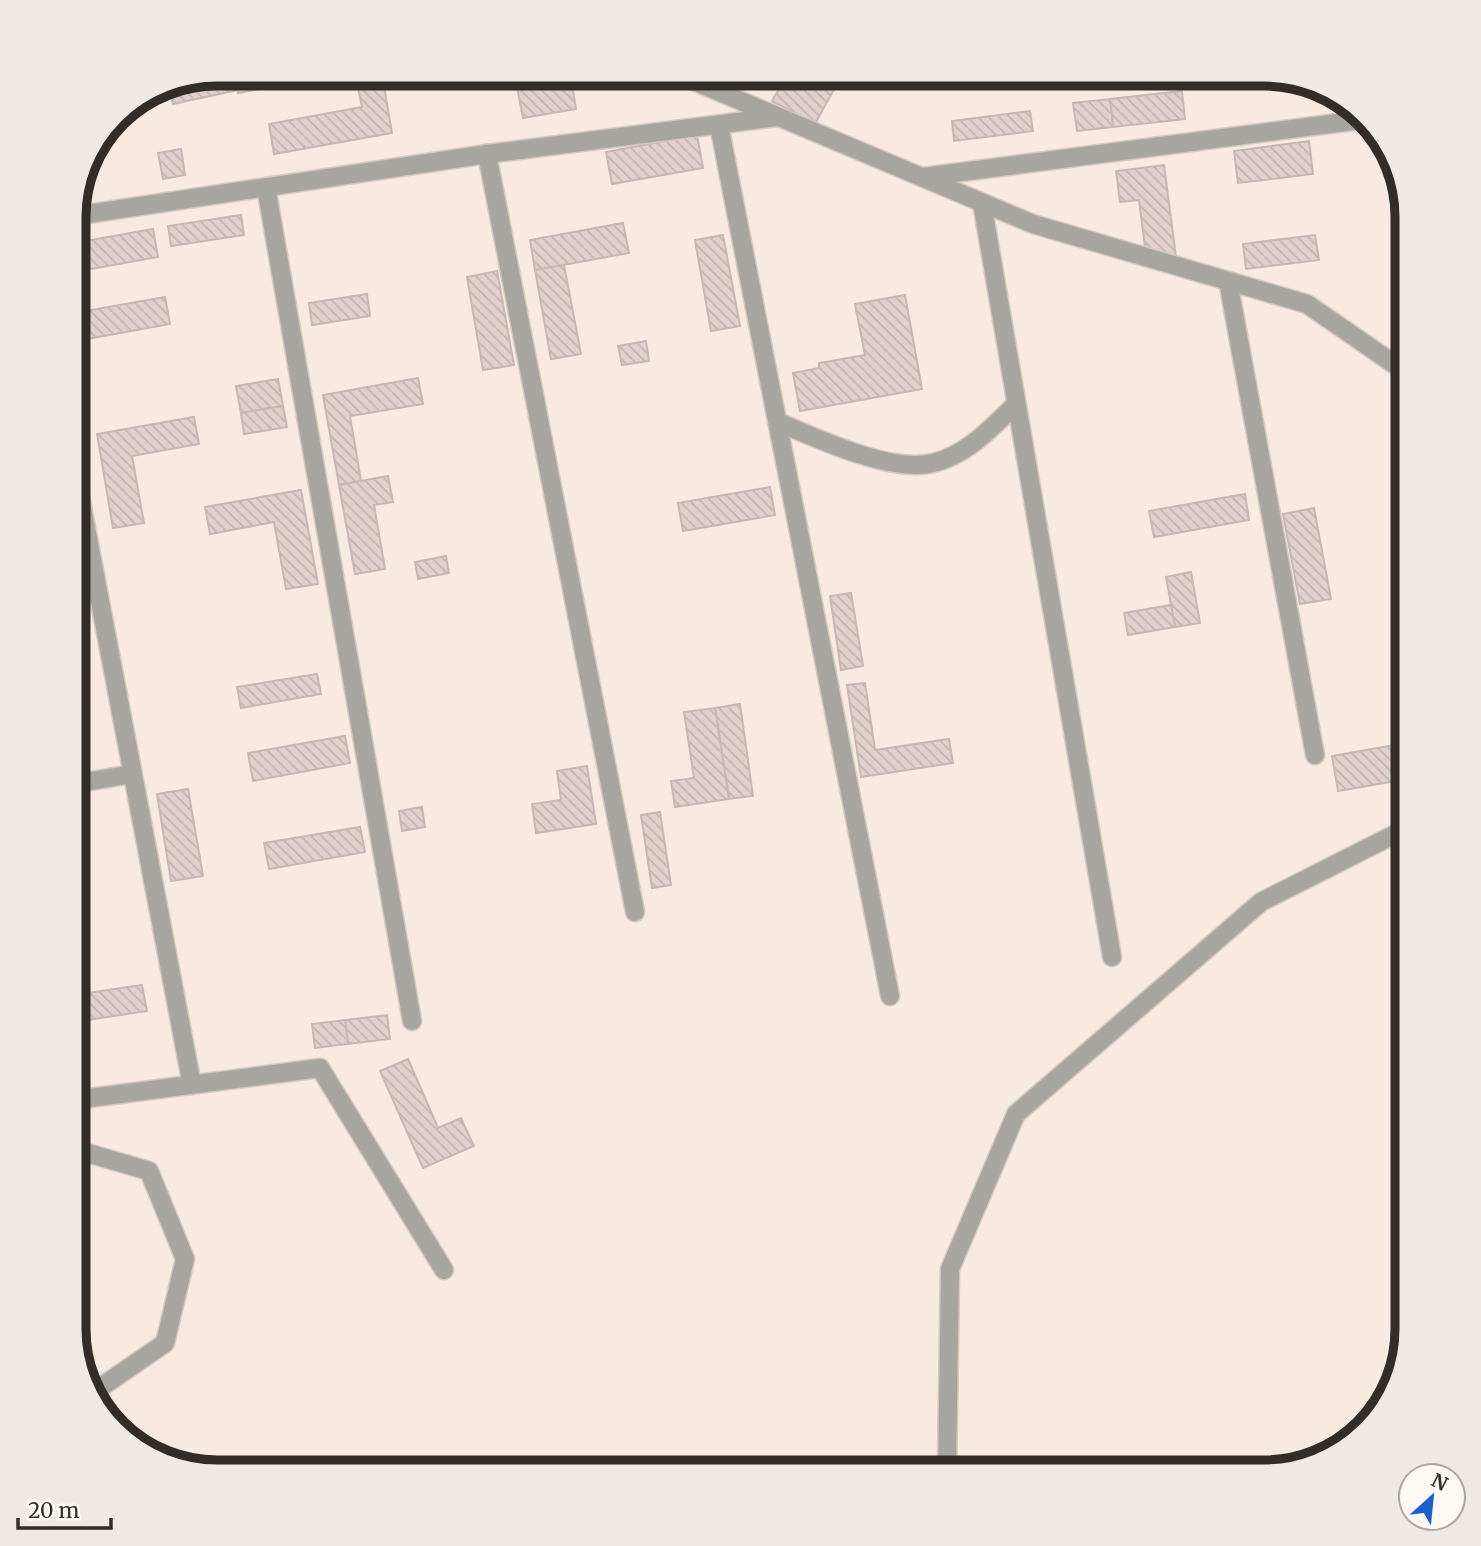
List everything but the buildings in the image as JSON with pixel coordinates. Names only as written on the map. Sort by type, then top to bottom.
[{"type":"lane","points":[[706,86],[1033,224],[1307,304],[1395,364]]},
{"type":"lane","points":[[86,214],[487,154],[780,117]]},
{"type":"lane","points":[[922,178],[1353,121]]},
{"type":"lane","points":[[719,125],[890,996]]},
{"type":"lane","points":[[487,154],[635,912]]},
{"type":"lane","points":[[266,187],[412,1021]]},
{"type":"lane","points":[[982,202],[1112,957]]},
{"type":"lane","points":[[1228,281],[1315,755]]},
{"type":"lane","points":[[778,422],[856,455],[912,464],[932,464],[975,442],[1016,404]]},
{"type":"lane","points":[[86,529],[192,1085]]},
{"type":"lane","points":[[86,781],[132,774]]},
{"type":"lane","points":[[947,1460],[950,1269],[1016,1114],[1261,902],[1395,835]]},
{"type":"lane","points":[[86,1098],[320,1068],[444,1270]]},
{"type":"lane","points":[[86,1153],[149,1171],[185,1259],[164,1343],[100,1388]]}]
